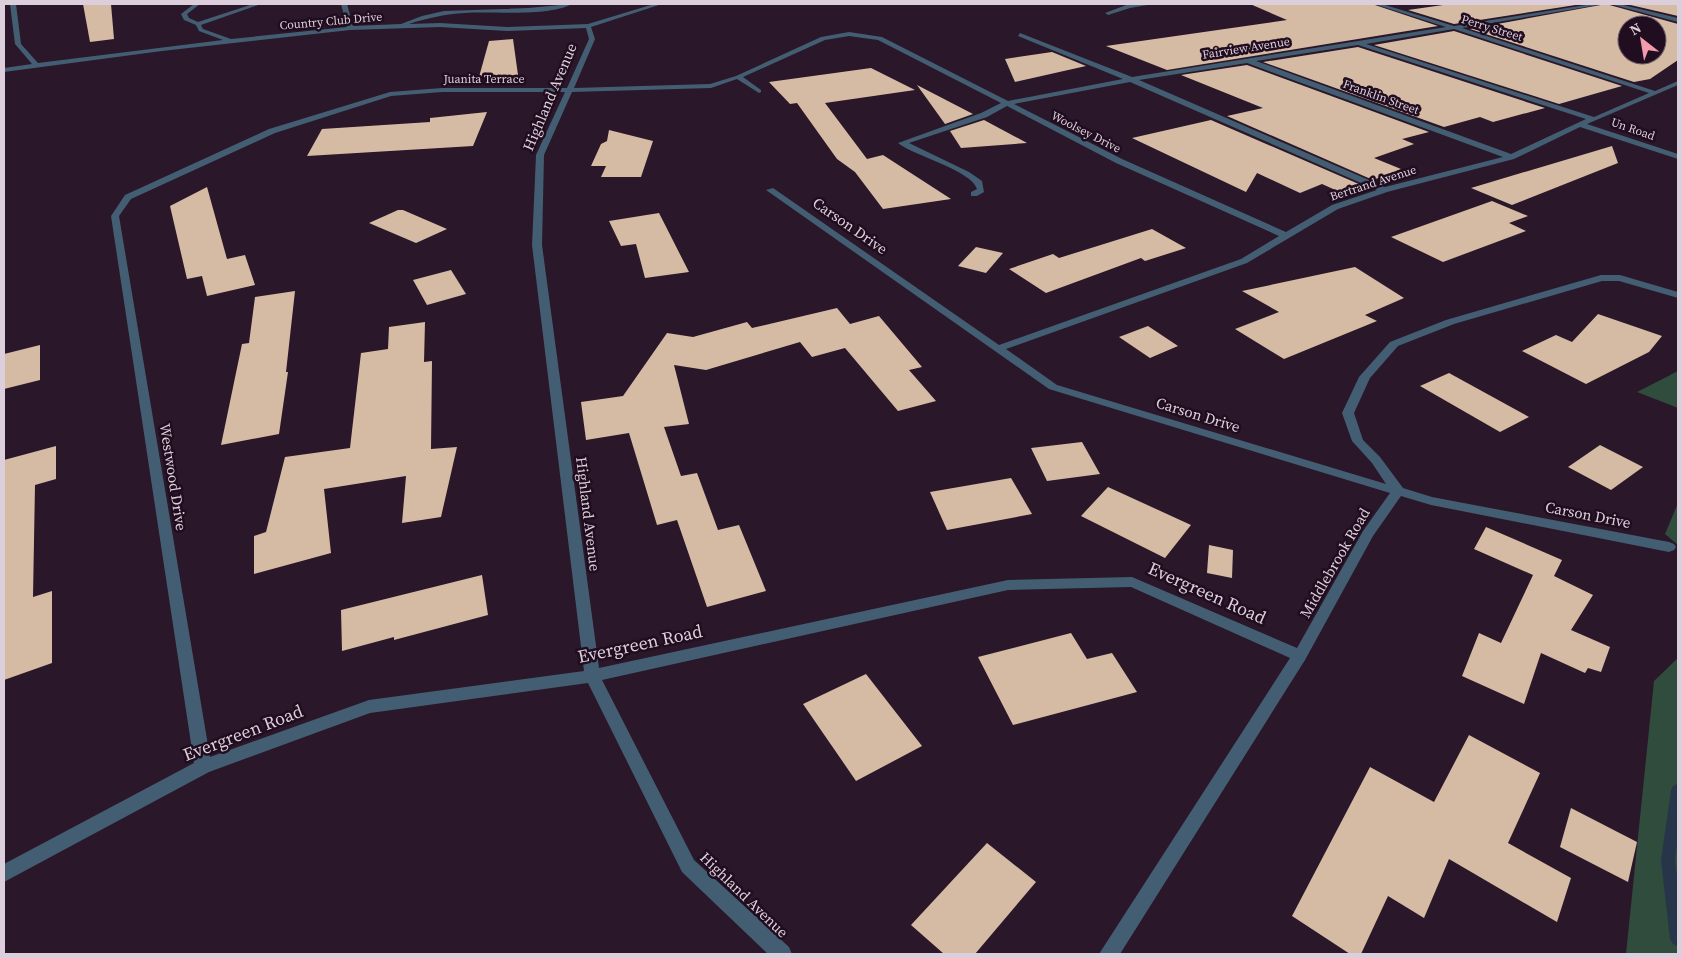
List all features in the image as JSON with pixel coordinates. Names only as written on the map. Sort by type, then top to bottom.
[{"type":"street","points":[[13,4],[18,44],[36,65]]},
{"type":"street","points":[[197,4],[184,14],[186,19],[198,24],[201,30],[233,41]]},
{"type":"street","points":[[198,24],[258,4]]},
{"type":"street","points":[[344,4],[350,28]]},
{"type":"street","points":[[398,27],[415,18],[456,12],[540,9],[569,4]]},
{"type":"street","name":"Country Club Drive","points":[[4,70],[350,28],[440,26],[507,29],[588,26],[659,4]]},
{"type":"street","points":[[1108,13],[1129,6],[1150,4]]},
{"type":"street","name":"Perry Street","points":[[1377,4],[1544,55],[1655,93]]},
{"type":"street","name":"Fairview Avenue","points":[[974,194],[981,190],[979,183],[966,174],[902,143],[984,115],[1005,104],[1130,79],[1244,59],[1602,4]]},
{"type":"street","points":[[1613,4],[1678,20]]},
{"type":"street","name":"Highland Avenue","points":[[588,26],[592,39],[540,155],[537,245],[592,676],[688,866],[782,954]]},
{"type":"street","name":"Juanita Terrace","points":[[128,197],[272,131],[390,94],[442,90],[568,90],[711,86],[738,77],[822,38],[849,34],[880,38]]},
{"type":"street","points":[[1020,35],[1130,79],[1384,190]]},
{"type":"street","name":"Woolsey Drive","points":[[880,38],[1119,161],[1286,236]]},
{"type":"street","points":[[1356,42],[1593,119]]},
{"type":"street","name":"Franklin Street","points":[[1244,59],[1511,157]]},
{"type":"street","points":[[738,77],[759,91]]},
{"type":"street","name":"Bertrand Avenue","points":[[997,349],[1244,261],[1335,207],[1384,190],[1511,157],[1580,124],[1678,83]]},
{"type":"street","name":"Un Road","points":[[1580,124],[1678,157]]},
{"type":"street","name":"Carson Drive","points":[[770,190],[1052,387],[1240,446],[1431,501],[1670,547]]},
{"type":"street","name":"Westwood Drive","points":[[128,197],[115,216],[203,767]]},
{"type":"street","points":[[1398,491],[1376,460],[1358,441],[1348,413],[1365,377],[1394,344],[1450,322],[1601,278],[1620,278],[1678,295]]},
{"type":"street","name":"Middlebrook Road","points":[[1109,954],[1300,656],[1368,534],[1398,491]]},
{"type":"street","name":"Evergreen Road","points":[[4,873],[203,767],[369,707],[592,676],[1008,585],[1132,582],[1300,656]]},
{"type":"green space","points":[[1678,371],[1678,408],[1637,392]]},
{"type":"green space","points":[[1678,503],[1678,545],[1665,534]]},
{"type":"green space","points":[[1678,658],[1678,954],[1626,954],[1654,681]]},
{"type":"building","points":[[83,4],[111,4],[114,39],[90,42]]},
{"type":"building","points":[[1250,4],[1372,4],[1438,26],[1167,70],[1106,46],[1287,20]]},
{"type":"building","points":[[1450,4],[1582,4],[1454,24],[1408,10]]},
{"type":"building","points":[[1606,4],[1646,15],[1617,15],[1617,65],[1667,65],[1667,21],[1678,24],[1678,60],[1650,79],[1634,82],[1470,29]]},
{"type":"building","points":[[1626,4],[1678,4],[1678,16]]},
{"type":"building","points":[[1454,31],[1622,86],[1559,104],[1374,45]]},
{"type":"building","points":[[513,39],[518,75],[479,77],[489,41]]},
{"type":"building","points":[[1358,47],[1545,108],[1493,122],[1480,117],[1444,127],[1263,62]]},
{"type":"building","points":[[1052,52],[1086,66],[1015,82],[1005,59]]},
{"type":"building","points":[[1247,65],[1429,132],[1402,139],[1414,144],[1374,158],[1401,169],[1373,180],[1227,116],[1263,108],[1181,75]]},
{"type":"building","points":[[871,68],[915,90],[825,103],[867,159],[883,155],[951,199],[883,209],[855,172],[837,159],[797,103],[790,104],[769,82]]},
{"type":"building","points":[[917,85],[973,114],[945,124]]},
{"type":"building","points":[[487,112],[473,146],[307,156],[322,129],[430,122],[430,118]]},
{"type":"building","points":[[984,120],[1027,143],[961,148],[950,131]]},
{"type":"building","points":[[1211,120],[1361,185],[1342,193],[1322,184],[1300,193],[1257,173],[1246,192],[1132,138]]},
{"type":"building","points":[[609,130],[653,141],[641,177],[601,177],[606,166],[591,166],[601,144],[607,141]]},
{"type":"building","points":[[1612,146],[1618,163],[1512,205],[1471,188]]},
{"type":"building","points":[[207,187],[227,259],[245,255],[255,285],[207,296],[202,276],[187,279],[170,206]]},
{"type":"building","points":[[1492,201],[1528,216],[1509,223],[1526,231],[1443,262],[1391,237]]},
{"type":"building","points":[[398,210],[403,210],[447,229],[416,243],[369,223]]},
{"type":"building","points":[[659,213],[689,272],[645,278],[636,244],[621,246],[609,221]]},
{"type":"building","points":[[1152,229],[1186,248],[1145,261],[1141,258],[1046,293],[1009,269],[1053,254],[1059,258]]},
{"type":"building","points":[[976,247],[1003,253],[986,273],[958,266]]},
{"type":"building","points":[[1355,267],[1404,298],[1365,315],[1377,321],[1284,359],[1235,329],[1279,312],[1242,291]]},
{"type":"building","points":[[451,270],[466,294],[427,305],[413,280]]},
{"type":"building","points":[[295,291],[286,372],[288,372],[279,434],[221,445],[242,344],[249,343],[255,297]]},
{"type":"building","points":[[837,308],[850,324],[879,316],[922,367],[909,370],[936,401],[898,411],[845,348],[812,357],[800,342],[706,370],[674,365],[689,424],[664,427],[681,476],[697,473],[718,530],[739,525],[766,591],[707,607],[677,520],[657,525],[629,433],[586,440],[581,402],[623,396],[667,333],[693,337],[747,322],[752,328]]},
{"type":"building","points":[[1598,314],[1662,336],[1649,352],[1586,384],[1522,351],[1556,335],[1572,342]]},
{"type":"building","points":[[425,322],[424,362],[432,361],[431,449],[457,447],[441,517],[402,523],[406,476],[324,489],[331,553],[254,574],[254,536],[266,532],[285,457],[350,448],[361,353],[388,349],[389,327]]},
{"type":"building","points":[[1148,326],[1178,346],[1150,358],[1119,337]]},
{"type":"building","points":[[40,345],[40,380],[4,389],[4,354]]},
{"type":"building","points":[[1449,373],[1529,417],[1500,432],[1420,386]]},
{"type":"building","points":[[1082,442],[1100,474],[1047,481],[1031,448]]},
{"type":"building","points":[[1600,445],[1643,467],[1611,490],[1568,467]]},
{"type":"building","points":[[56,446],[56,479],[35,485],[33,597],[52,591],[52,663],[4,680],[4,460]]},
{"type":"building","points":[[1011,478],[1032,514],[947,530],[930,492]]},
{"type":"building","points":[[1108,487],[1191,525],[1165,558],[1081,516]]},
{"type":"building","points":[[1486,527],[1562,560],[1554,576],[1593,595],[1571,630],[1610,647],[1601,672],[1588,668],[1585,673],[1541,653],[1524,704],[1462,676],[1479,633],[1501,643],[1533,575],[1474,549]]},
{"type":"building","points":[[1209,545],[1233,550],[1232,578],[1207,573]]},
{"type":"building","points":[[482,575],[488,615],[394,640],[394,637],[342,651],[341,610]]},
{"type":"building","points":[[1071,633],[1087,659],[1112,653],[1137,692],[1013,725],[978,657]]},
{"type":"building","points":[[866,674],[922,746],[856,781],[803,704]]},
{"type":"building","points":[[1469,735],[1540,773],[1508,843],[1571,878],[1557,922],[1449,859],[1424,918],[1388,896],[1361,954],[1350,954],[1292,916],[1370,767],[1434,802]]},
{"type":"building","points":[[1571,808],[1637,842],[1628,882],[1560,847]]},
{"type":"building","points":[[987,843],[1036,882],[975,954],[944,954],[911,925]]},
{"type":"waterway","points":[[1678,790],[1668,860],[1678,939]]}]
